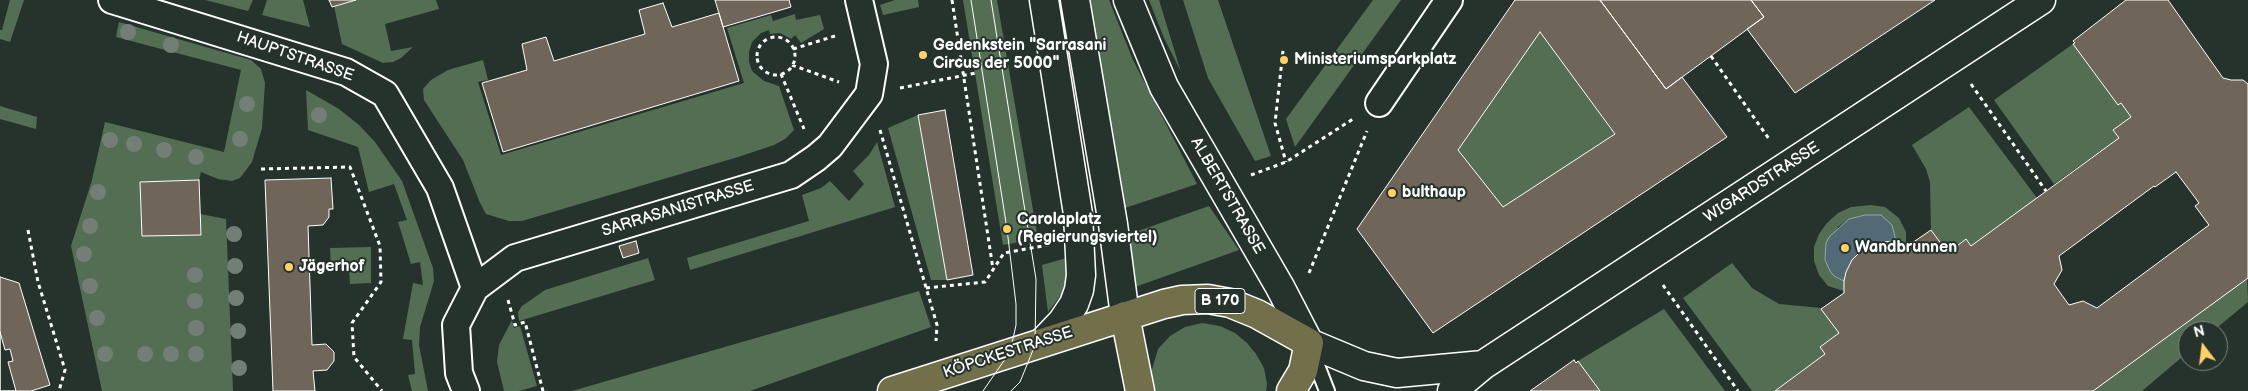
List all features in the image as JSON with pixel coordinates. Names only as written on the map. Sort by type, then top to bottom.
[{"type":"main road","points":[[1043,342],[1062,322],[1074,304],[1080,290],[1081,275],[1078,214],[1044,0]]},
{"type":"main road","points":[[1075,0],[1113,224],[1125,316],[1140,391]]},
{"type":"main road","name":"ALBERTSTRASSE","points":[[1128,0],[1164,87],[1280,287],[1309,343]]},
{"type":"main road","name":"WIGARDSTRASSE","points":[[1452,391],[1483,365],[2041,0]]},
{"type":"main road","name":"B 170","points":[[1125,316],[1182,300],[1208,299],[1230,303],[1257,314],[1309,343]]},
{"type":"main road","name":"KÖPCKESTRASSE","points":[[892,391],[1125,316]]},
{"type":"main road","points":[[1291,391],[1303,371],[1309,343]]},
{"type":"main road","name":"WIGARDSTRASSE","points":[[1309,343],[1364,366],[1397,373],[1483,365]]},
{"type":"street","name":"HAUPTSTRASSE","points":[[112,0],[346,72],[385,94],[440,188],[475,288]]},
{"type":"street","name":"SARRASANISTRASSE","points":[[466,391],[460,372],[456,325],[475,288],[515,258],[791,174],[816,158],[830,146],[869,94],[874,64],[859,0]]},
{"type":"street","points":[[1378,103],[1449,0]]},
{"type":"lane","name":"ALBERTSTRASSE","points":[[1309,343],[1327,391]]},
{"type":"path","points":[[952,0],[962,76],[993,269]]},
{"type":"path","points":[[793,50],[866,25]]},
{"type":"path","points":[[771,38],[785,40],[793,50],[795,59],[792,66],[781,74],[766,73],[760,68],[757,54],[760,46],[771,38]]},
{"type":"path","points":[[1283,51],[1275,123],[1286,162]]},
{"type":"path","points":[[1711,56],[1788,166]]},
{"type":"path","points":[[1953,59],[2046,190]]},
{"type":"path","points":[[792,66],[869,94],[976,73]]},
{"type":"path","points":[[781,74],[816,158]]},
{"type":"path","points":[[869,94],[937,325],[936,341]]},
{"type":"path","points":[[1247,177],[1286,162],[1378,103]]},
{"type":"path","points":[[1309,274],[1378,103]]},
{"type":"path","points":[[261,169],[350,167],[380,246],[381,282],[352,323],[354,357],[382,391]]},
{"type":"path","points":[[28,230],[38,282],[65,370],[59,391]]},
{"type":"path","points":[[926,288],[985,282],[1004,254],[1055,243]]},
{"type":"path","points":[[908,251],[914,248]]},
{"type":"path","points":[[1645,260],[1738,391]]},
{"type":"path","points":[[499,270],[516,325],[525,322],[543,391]]},
{"type":"green space","points":[[10,0],[24,0],[10,42],[0,39],[0,30],[2,30]]},
{"type":"green space","points":[[205,0],[253,0],[248,11]]},
{"type":"green space","points":[[267,0],[303,0],[310,27],[262,15]]},
{"type":"green space","points":[[356,0],[436,0],[439,9],[385,24],[391,51],[413,47],[401,58],[393,62],[383,63],[342,44],[334,6]]},
{"type":"green space","points":[[895,0],[918,0],[919,7],[883,15],[880,5]]},
{"type":"green space","points":[[963,0],[997,0],[1038,239],[1003,245]]},
{"type":"green space","points":[[1088,0],[1109,0],[1133,60],[1197,184],[1116,211]]},
{"type":"green space","points":[[1149,0],[1159,0],[1181,72],[1164,38]]},
{"type":"green space","points":[[1183,0],[1218,0],[1271,156],[1255,161],[1208,78]]},
{"type":"green space","points":[[1373,0],[1401,0],[1295,147],[1286,119]]},
{"type":"green space","points":[[795,14],[796,20],[820,15],[824,29],[801,43],[795,35],[791,39],[780,33],[770,34],[769,30],[761,33],[752,42],[749,52],[749,62],[752,71],[764,81],[779,86],[794,130],[785,139],[774,145],[738,157],[522,221],[509,221],[486,214],[463,160],[424,100],[423,89],[431,80],[448,70],[483,60],[488,80],[478,82],[501,155],[744,83],[727,28],[771,15],[773,21]]},
{"type":"green space","points":[[119,22],[251,60],[261,69],[265,83],[262,128],[252,162],[240,178],[232,181],[218,179],[201,172],[199,180],[140,182],[142,236],[201,235],[200,214],[226,219],[233,391],[102,391],[71,246],[92,180],[105,122],[224,152],[241,70],[116,37]]},
{"type":"green space","points":[[1540,32],[1615,134],[1503,207],[1458,150]]},
{"type":"green space","points":[[2073,44],[2118,105],[2121,103],[2131,117],[2113,130],[2119,138],[2054,184],[1994,100]]},
{"type":"green space","points":[[306,90],[339,109],[359,125],[375,142],[402,181],[433,268],[434,281],[420,327],[419,345],[428,391],[412,391],[408,375],[415,374],[412,340],[403,339],[413,283],[423,285],[420,262],[411,264],[398,222],[407,220],[394,184],[369,192],[358,147],[308,130]]},
{"type":"green space","points":[[0,106],[37,117],[36,129],[0,119]]},
{"type":"green space","points":[[1969,107],[2037,198],[1971,246],[1966,240],[1948,253],[1931,230],[1930,182],[1926,169],[1912,145]]},
{"type":"green space","points":[[918,115],[947,280],[931,280],[888,128]]},
{"type":"green space","points":[[877,142],[895,207],[690,270],[687,258],[809,221],[802,195],[821,188],[830,181],[849,201],[864,184],[853,171],[869,155]]},
{"type":"green space","points":[[1871,205],[1885,207],[1899,218],[1906,232],[1906,244],[1896,241],[1860,216],[1849,219],[1838,227],[1827,265],[1834,276],[1844,281],[1844,291],[1828,286],[1819,275],[1814,261],[1814,247],[1819,234],[1838,213],[1851,207]]},
{"type":"green space","points":[[1209,206],[1239,250],[1135,287],[1128,285],[1121,237]]},
{"type":"green space","points":[[371,247],[371,283],[350,284],[349,268],[331,268],[330,248]]},
{"type":"green space","points":[[1070,257],[1067,287],[1048,312],[1042,265]]},
{"type":"green space","points":[[648,258],[655,280],[519,321],[518,312],[522,306],[545,290]]},
{"type":"green space","points":[[1732,263],[1752,288],[1779,304],[1821,308],[1839,333],[1820,347],[1825,354],[1775,391],[1752,391],[1683,298]]},
{"type":"green space","points":[[2247,277],[2248,302],[2225,321],[2188,321]]},
{"type":"green space","points":[[919,291],[931,327],[750,391],[572,391]]},
{"type":"green space","points":[[1664,309],[1725,391],[1600,391],[1578,361]]},
{"type":"green space","points":[[512,320],[514,328],[520,326],[537,386],[519,391],[504,391],[497,362],[499,345]]},
{"type":"green space","points":[[1202,323],[1220,326],[1235,333],[1247,343],[1264,368],[1267,384],[1266,391],[1155,391],[1151,373],[1158,349],[1170,336],[1185,327]]},
{"type":"green space","points":[[2178,328],[2178,360],[2142,391],[2093,391]]},
{"type":"water","name":"Wandbrunnen","points":[[1865,215],[1881,215],[1892,225],[1896,241],[1882,242],[1867,247],[1852,260],[1844,281],[1834,276],[1825,260],[1826,243],[1830,236],[1849,219]]},
{"type":"building","points":[[329,0],[356,0],[332,7]]},
{"type":"building","points":[[715,0],[789,0],[791,7],[723,27]]},
{"type":"building","points":[[1515,0],[1600,0],[1666,89],[1682,77],[1727,137],[1433,333],[1357,229]],"holes":[[[1540,32],[1615,134],[1503,207],[1458,150]]]},
{"type":"building","points":[[1600,0],[1751,0],[1764,17],[1666,89]]},
{"type":"building","points":[[1751,0],[1935,0],[1795,93],[1747,29],[1764,17]]},
{"type":"building","points":[[2126,0],[2168,0],[2223,78],[2243,80],[2248,84],[2248,278],[2189,321],[2178,321],[2178,329],[2093,391],[1775,391],[1825,354],[1820,347],[1839,333],[1821,309],[1844,293],[1846,272],[1852,260],[1861,251],[1875,243],[1882,242],[1896,241],[1909,245],[1931,230],[1948,253],[1966,239],[1971,246],[2119,138],[2113,130],[2131,117],[2121,103],[2118,105],[2073,44],[2075,43],[2073,41]],"holes":[[[2176,172],[2199,203],[2195,206],[2209,225],[2097,308],[2083,301],[2069,305],[2054,284],[2062,270],[2059,256]]]},
{"type":"building","points":[[663,3],[672,27],[719,13],[739,81],[503,152],[482,83],[527,70],[522,44],[546,37],[554,61],[645,34],[639,10]]},
{"type":"building","points":[[945,110],[973,275],[947,280],[918,115]]},
{"type":"building","name":"Jägerhof","points":[[331,178],[333,209],[329,209],[329,217],[323,225],[308,226],[312,345],[326,344],[334,352],[334,361],[327,370],[313,371],[315,391],[273,391],[265,180]]},
{"type":"building","points":[[199,180],[201,235],[142,236],[140,182]]},
{"type":"building","points":[[636,241],[639,253],[623,258],[619,246]]},
{"type":"building","points":[[0,277],[19,283],[50,385],[31,391],[0,391]]},
{"type":"building","points":[[0,332],[5,350],[10,349],[13,361],[8,362],[16,391],[0,391]]},
{"type":"building","points":[[1574,360],[1576,363],[1578,361],[1600,391],[1530,391]]},
{"type":"tram line","points":[[971,0],[1007,229],[1016,304],[1016,325],[1010,352],[983,391]]},
{"type":"tram line","points":[[991,0],[1036,279],[1035,345],[1020,382],[1011,391]]},
{"type":"place","name":"Gedenkstein \"Sarrasani Circus der 5000\"","points":[[923,55]]},
{"type":"place","name":"Ministeriumsparkplatz","points":[[1284,60]]},
{"type":"place","name":"bulthaup","points":[[1392,193]]},
{"type":"place","name":"Carolaplatz (Regierungsviertel)","points":[[1007,229]]},
{"type":"place","name":"Wandbrunnen","points":[[1845,248]]},
{"type":"place","name":"Jägerhof","points":[[289,267]]}]
